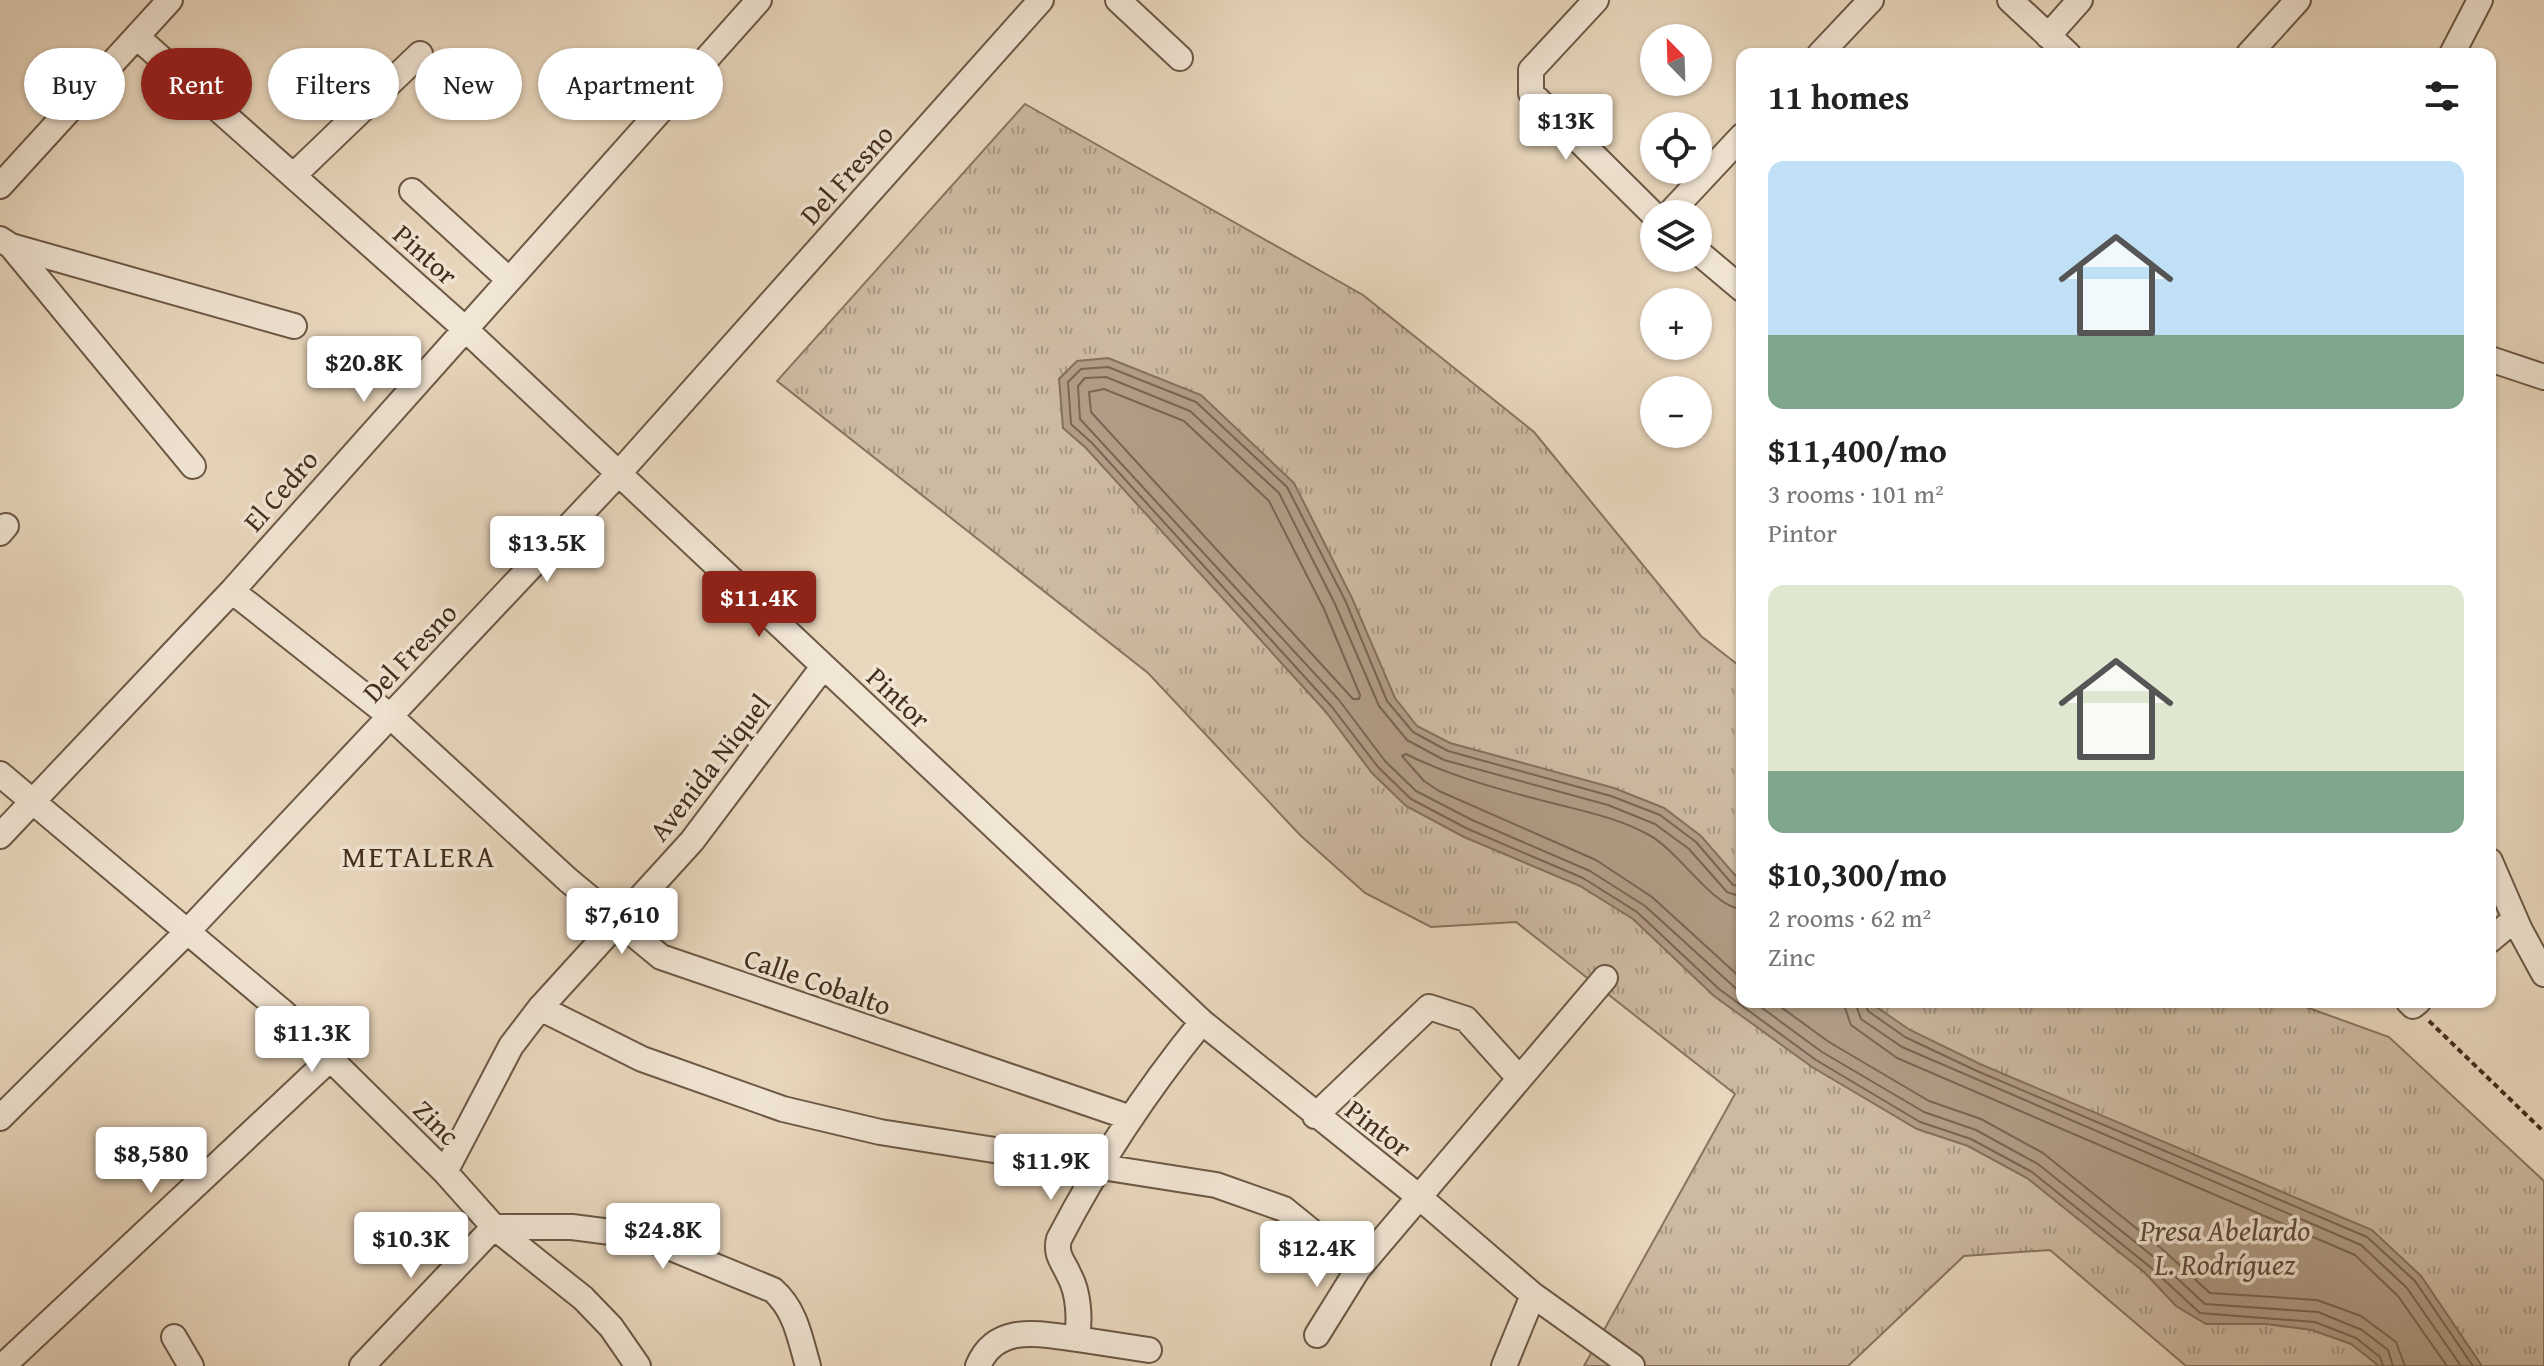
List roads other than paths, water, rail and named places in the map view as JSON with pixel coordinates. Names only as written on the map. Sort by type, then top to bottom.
[{"type":"street","points":[[0,186],[170,0]]},
{"type":"street","name":"El Cedro","points":[[0,836],[232,591],[463,327],[759,0]]},
{"type":"street","name":"Del Fresno","points":[[0,1118],[187,932],[620,472],[1041,0]]},
{"type":"street","points":[[1118,0],[1180,58]]},
{"type":"street","points":[[1596,0],[1531,70],[1531,93],[1640,201]]},
{"type":"street","points":[[1826,48],[1871,0]]},
{"type":"street","points":[[2010,0],[2061,48]]},
{"type":"street","points":[[2048,36],[2080,0]]},
{"type":"street","points":[[2254,48],[2298,0]]},
{"type":"street","points":[[2455,48],[2480,0]]},
{"type":"street","name":"Pintor","points":[[137,37],[463,327],[620,472],[1202,1022],[1418,1196],[1533,1295],[1632,1366]]},
{"type":"street","points":[[294,175],[415,59]]},
{"type":"street","points":[[1682,200],[1736,142]]},
{"type":"street","points":[[412,191],[507,278]]},
{"type":"street","points":[[6,243],[294,326]]},
{"type":"street","points":[[6,243],[193,466]]},
{"type":"street","points":[[1712,264],[1736,284]]},
{"type":"street","points":[[2496,361],[2544,377]]},
{"type":"street","name":"Calle Cobalto","points":[[232,591],[390,716],[619,923],[661,957],[1128,1117]]},
{"type":"street","name":"Avenida Niquel","points":[[445,1172],[511,1046],[540,1008],[692,841],[823,667]]},
{"type":"street","name":"Zinc","points":[[0,774],[274,1004],[445,1172],[494,1227],[583,1298],[611,1327],[638,1366]]},
{"type":"street","points":[[2496,875],[2544,974]]},
{"type":"street","points":[[2496,935],[2515,919]]},
{"type":"street","points":[[1317,1335],[1358,1269],[1605,978]]},
{"type":"street","points":[[1315,1116],[1429,1007],[1466,1019],[1519,1078]]},
{"type":"street","points":[[540,1008],[642,1059],[783,1109],[880,1132],[938,1139],[1095,1169],[1216,1185],[1270,1201],[1358,1269]]},
{"type":"street","points":[[1077,1339],[1079,1324],[1074,1292],[1057,1249],[1095,1169],[1128,1117],[1202,1022]]},
{"type":"street","points":[[3,1366],[330,1059]]},
{"type":"street","points":[[362,1366],[494,1227],[572,1227],[642,1236],[773,1290],[790,1311],[808,1366]]},
{"type":"street","points":[[1504,1366],[1533,1295]]},
{"type":"street","points":[[978,1366],[984,1351],[997,1339],[1012,1335],[1035,1333],[1149,1350]]},
{"type":"street","points":[[174,1337],[191,1366]]},
{"type":"water","name":"Presa Abelardo L. Rodríguez","points":[[1108,358],[1201,395],[1294,483],[1352,598],[1395,698],[1417,726],[1450,743],[1614,788],[1664,808],[1701,836],[1736,876],[1736,1008],[1878,1008],[1910,1030],[1980,1064],[2372,1230],[2421,1276],[2482,1366],[2379,1366],[2351,1344],[2312,1330],[2266,1324],[2206,1324],[2176,1306],[2144,1272],[2027,1178],[1968,1146],[1917,1129],[1812,1067],[1714,996],[1633,919],[1580,886],[1464,837],[1406,806],[1372,773],[1326,712],[1086,448],[1063,428],[1059,379],[1077,361]]},
{"type":"district","name":"METALERA","points":[[419,856]]}]
